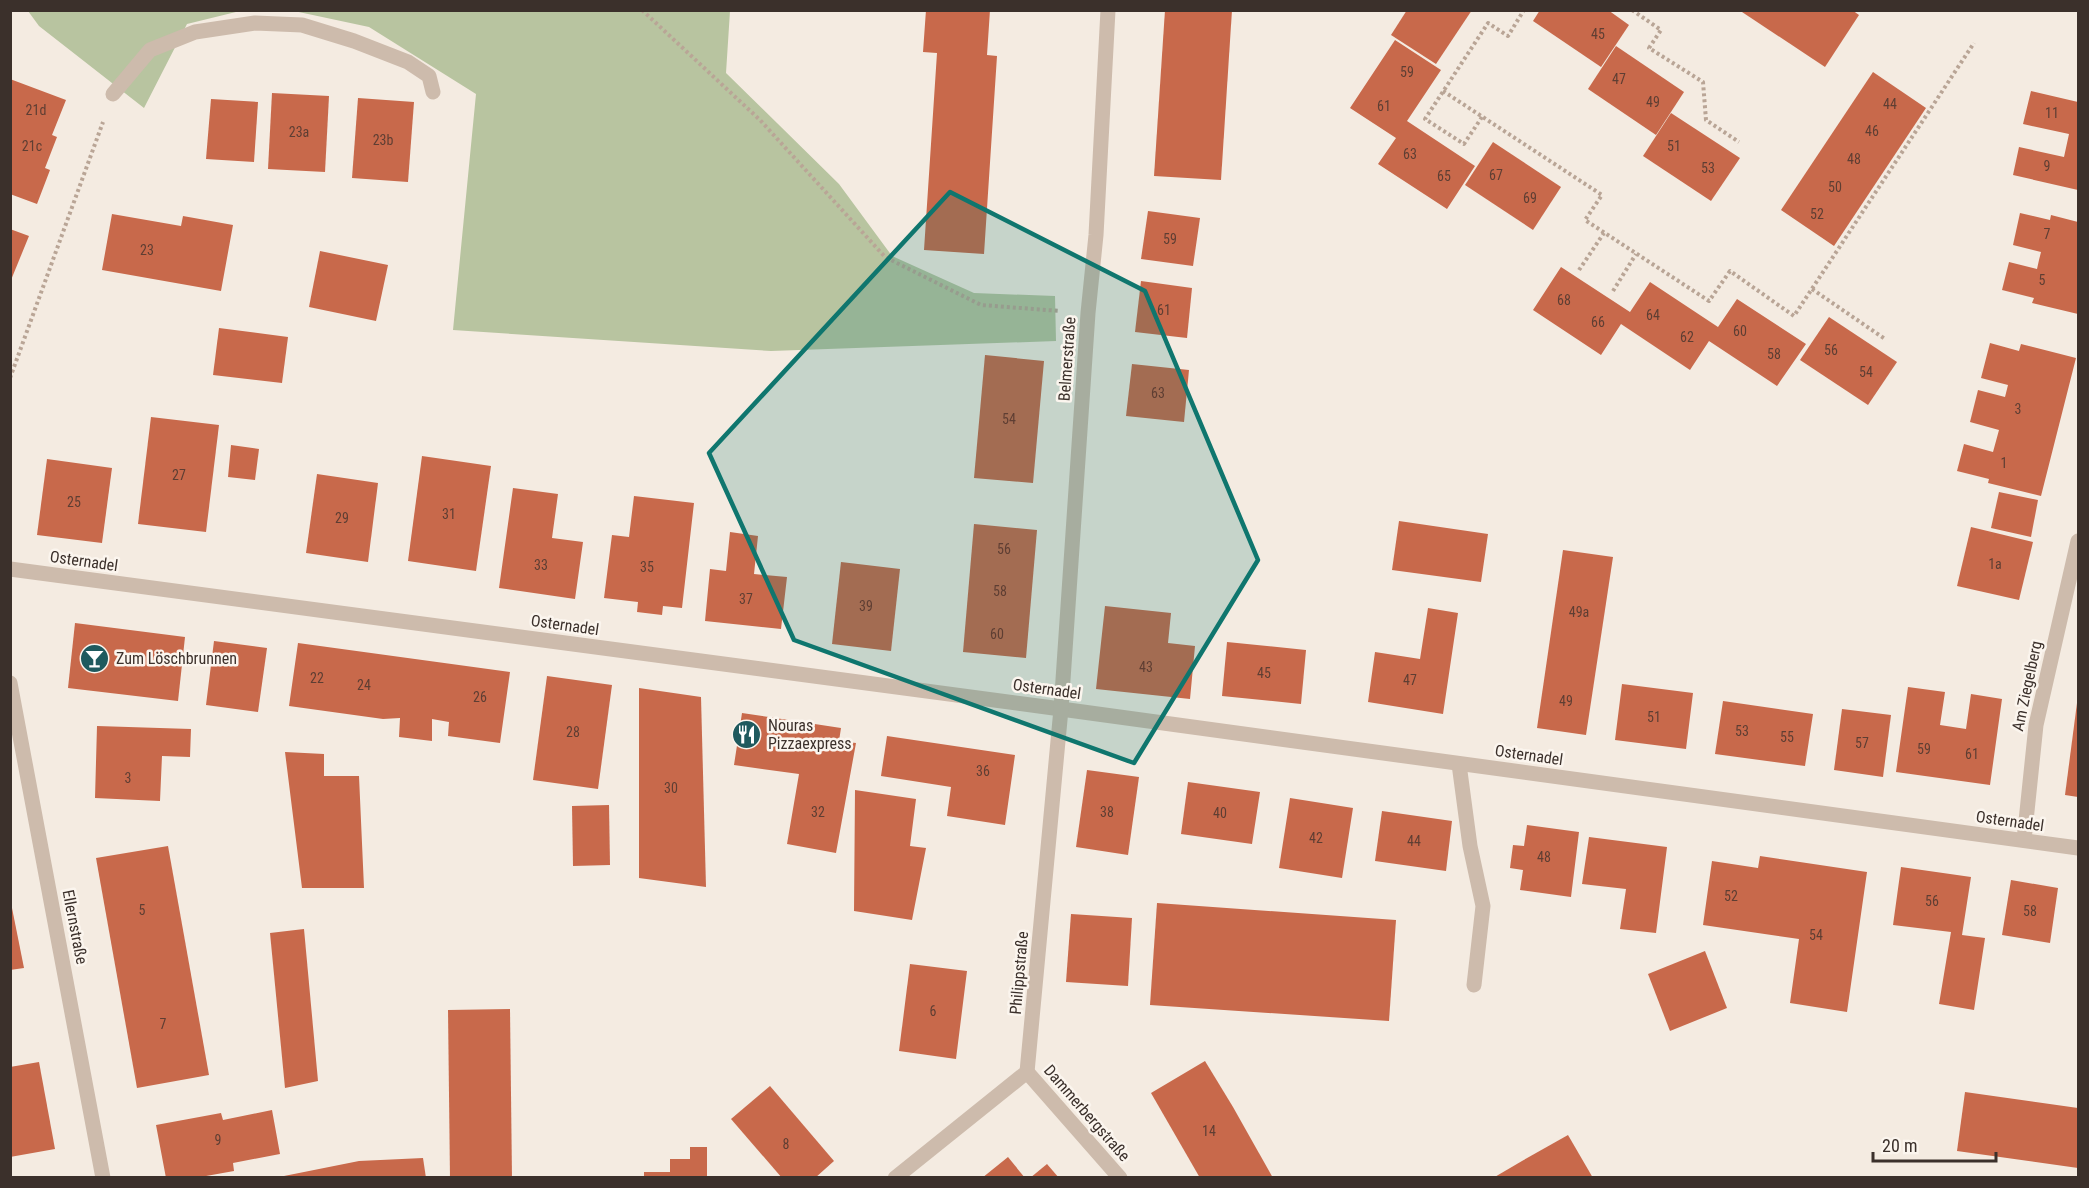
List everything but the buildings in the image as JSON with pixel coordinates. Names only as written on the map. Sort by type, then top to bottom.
[{"type":"street","name":"Belmerstraße","points":[[1062,709],[1088,313],[1096,235],[1108,10]]},
{"type":"street","points":[[113,94],[150,50],[195,32],[255,22],[302,25],[365,45],[408,62],[429,76],[433,92]]},
{"type":"street","name":"Am Ziegelberg","points":[[2024,840],[2036,724],[2079,541]]},
{"type":"street","name":"Osternadel","points":[[10,569],[1062,709],[2079,848]]},
{"type":"street","name":"Ellernstraße","points":[[10,683],[103,1178]]},
{"type":"street","name":"Philippstraße","points":[[1028,1072],[1062,709]]},
{"type":"street","points":[[1459,764],[1470,846],[1483,906],[1473,985]]},
{"type":"street","points":[[895,1178],[1028,1072]]},
{"type":"street","name":"Dammerbergstraße","points":[[1028,1072],[1120,1178]]},
{"type":"path","points":[[642,10],[760,120],[885,257],[981,305],[1088,313]]},
{"type":"path","points":[[1482,117],[1464,144],[1425,119],[1488,23],[1508,36],[1524,10]]},
{"type":"path","points":[[1632,10],[1661,30],[1649,48],[1703,82],[1706,120],[1739,142]]},
{"type":"path","points":[[1443,91],[1602,195],[1585,220],[1709,301],[1730,271],[1794,316],[1974,44]]},
{"type":"path","points":[[10,378],[113,94]]},
{"type":"path","points":[[1579,270],[1604,233]]},
{"type":"path","points":[[1613,291],[1636,254]]},
{"type":"path","points":[[1812,289],[1886,339]]},
{"type":"highlighted area","points":[[950,192],[1145,291],[1258,560],[1134,763],[794,640],[709,453]]},
{"type":"green space","points":[[28,11],[240,11],[187,24],[144,108],[39,26]]},
{"type":"green space","points":[[294,11],[730,11],[726,73],[839,184],[892,256],[974,293],[1055,296],[1056,341],[771,351],[453,330],[476,94],[369,27]]},
{"type":"place","name":"Zum Löschbrunnen","points":[[95,658]]},
{"type":"place","name":"Nouras Pizzaexpress","points":[[747,734]]}]
